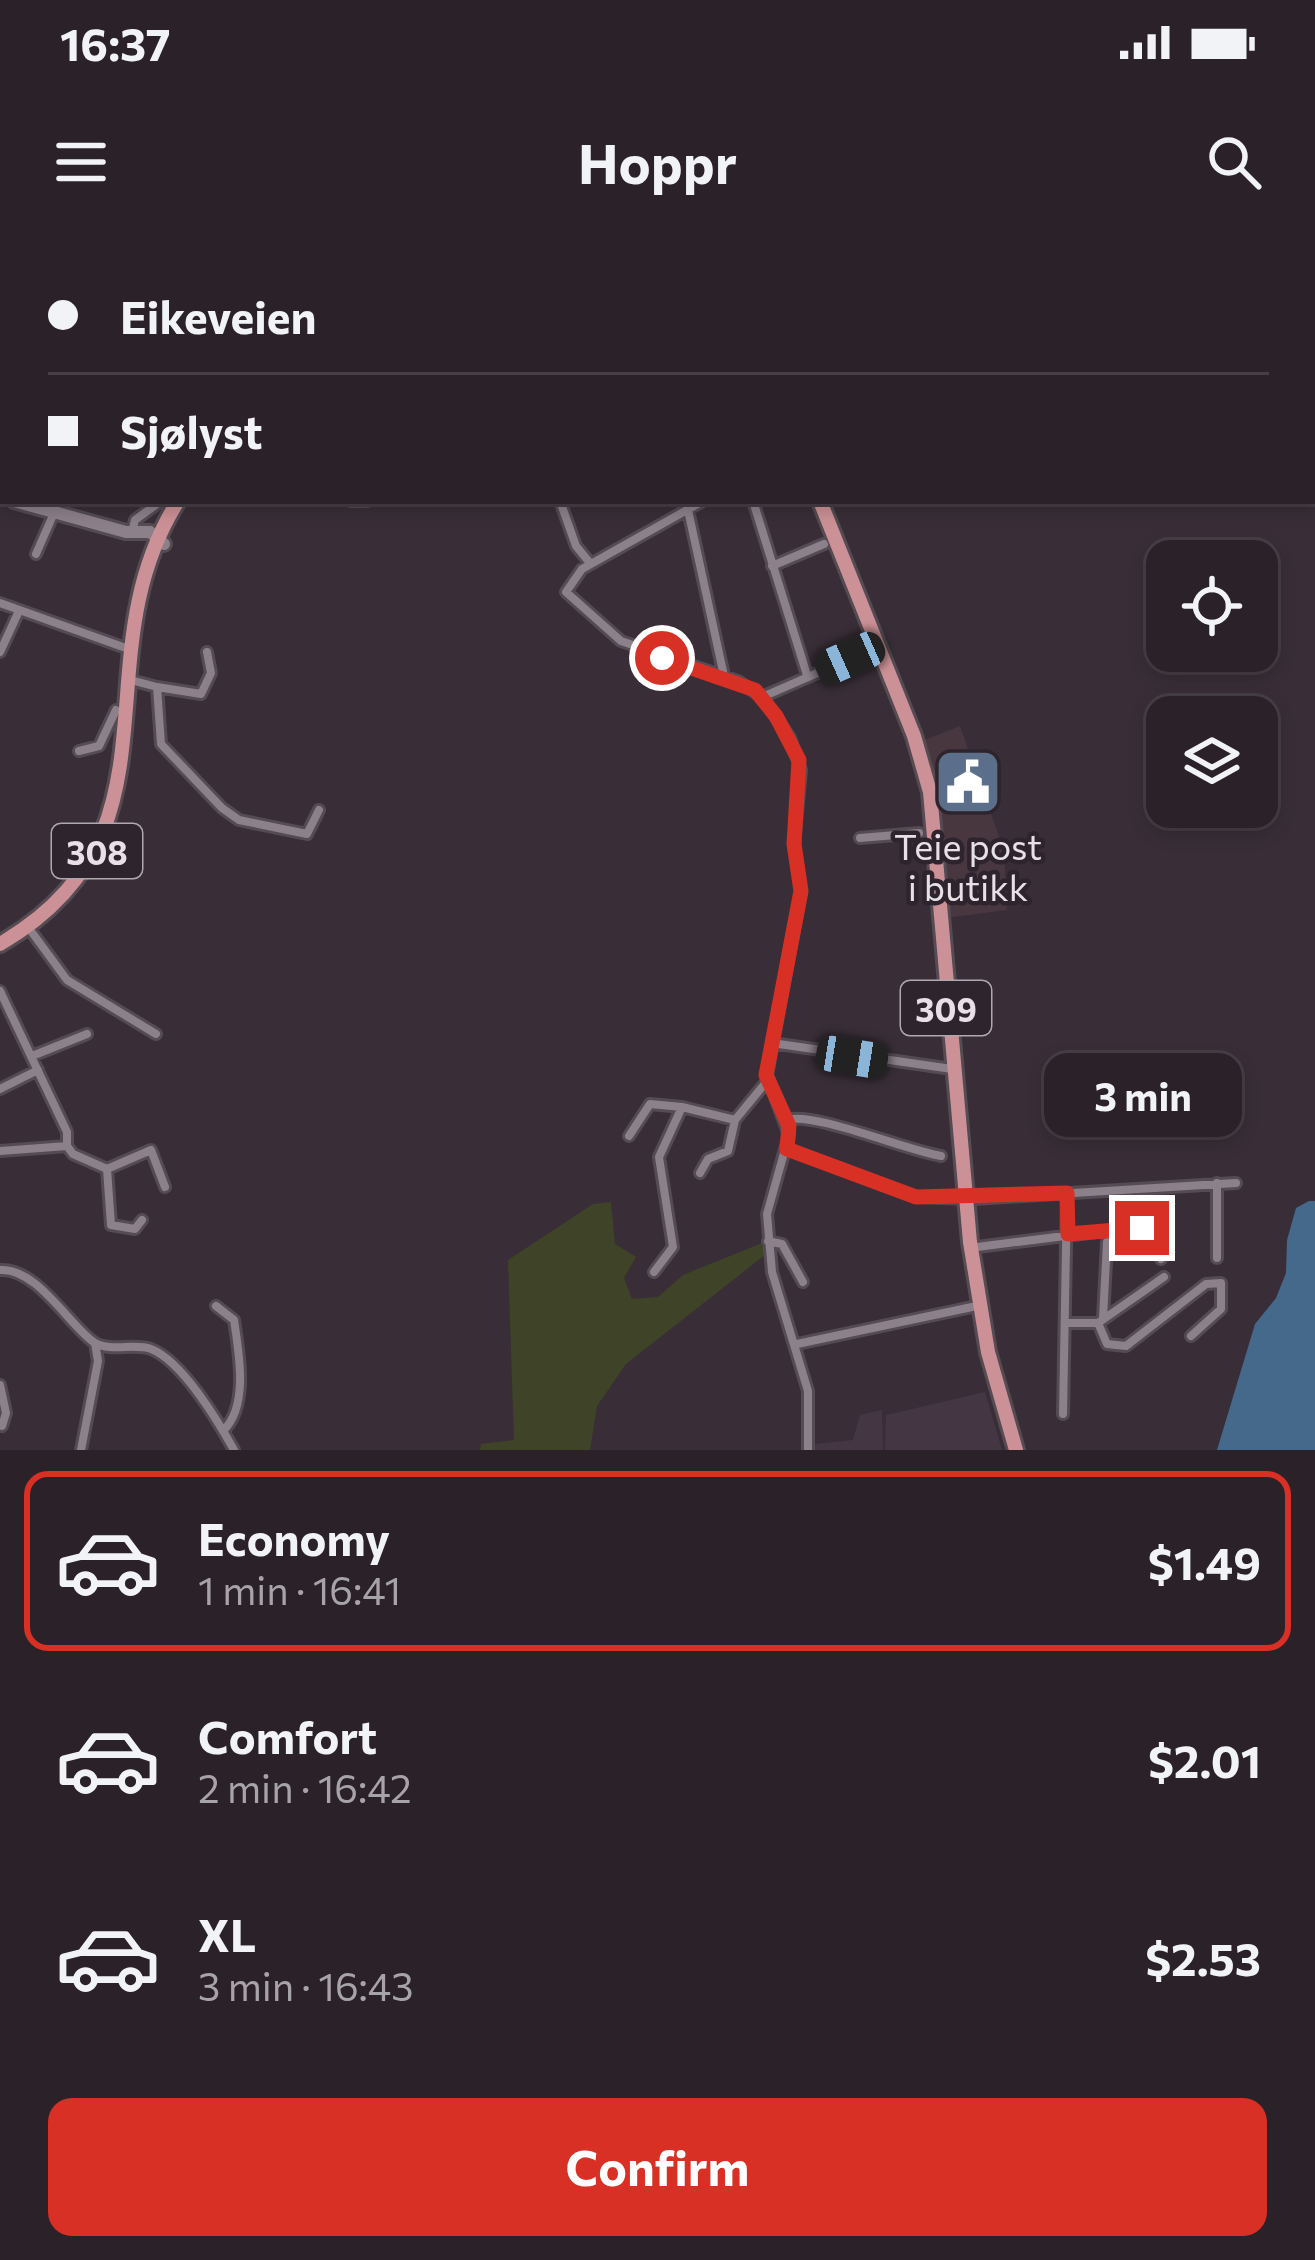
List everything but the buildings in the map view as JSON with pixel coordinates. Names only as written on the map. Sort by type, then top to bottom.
[{"type":"main road","name":"308","points":[[0,944],[67,896],[100,844],[117,791],[121,715],[143,611],[160,542],[179,504]]},
{"type":"main road","name":"309","points":[[821,504],[930,792],[964,1198],[982,1319],[1012,1446]]},
{"type":"street","points":[[25,504],[160,542]]},
{"type":"street","points":[[132,533],[135,520],[156,504]]},
{"type":"street","points":[[561,504],[575,546],[591,564]]},
{"type":"street","points":[[698,504],[591,564],[566,592],[621,641],[724,676],[762,697],[790,738],[801,770],[794,844],[801,891],[767,1082],[735,1120],[728,1151],[709,1159],[700,1174]]},
{"type":"street","points":[[754,504],[807,675]]},
{"type":"street","points":[[688,510],[724,676]]},
{"type":"street","points":[[35,554],[54,513]]},
{"type":"street","points":[[772,566],[824,544]]},
{"type":"street","points":[[0,603],[123,647]]},
{"type":"street","points":[[0,652],[19,611]]},
{"type":"street","points":[[762,697],[877,646]]},
{"type":"street","points":[[129,679],[201,694],[211,673],[207,652]]},
{"type":"street","points":[[157,687],[164,749],[230,815],[308,834],[319,810]]},
{"type":"street","points":[[79,751],[100,746],[121,715]]},
{"type":"street","points":[[860,838],[919,833]]},
{"type":"street","points":[[28,927],[67,980],[156,1034]]},
{"type":"street","points":[[0,991],[73,1154],[107,1168],[151,1150],[165,1187]]},
{"type":"street","points":[[32,1057],[87,1034]]},
{"type":"street","points":[[772,1043],[952,1069]]},
{"type":"street","points":[[0,1089],[38,1070]]},
{"type":"street","points":[[767,1082],[787,1120],[787,1149],[768,1204],[768,1241],[774,1283],[797,1343],[808,1391],[808,1450]]},
{"type":"street","points":[[629,1136],[650,1104],[735,1120]]},
{"type":"street","points":[[654,1272],[674,1247],[659,1157],[682,1107]]},
{"type":"street","points":[[787,1120],[804,1115],[892,1147],[941,1156]]},
{"type":"street","points":[[0,1151],[67,1145]]},
{"type":"street","points":[[787,1149],[896,1192],[964,1198],[1236,1183]]},
{"type":"street","points":[[107,1168],[110,1225],[137,1229],[142,1220]]},
{"type":"street","points":[[1217,1183],[1217,1258]]},
{"type":"street","points":[[1063,1414],[1067,1193]]},
{"type":"street","points":[[977,1247],[1142,1228],[1161,1259]]},
{"type":"street","points":[[768,1241],[782,1244],[803,1282]]},
{"type":"street","points":[[1107,1242],[1101,1321],[1107,1344],[1126,1346],[1206,1284],[1221,1283],[1221,1309],[1191,1336]]},
{"type":"street","points":[[0,1270],[13,1271],[38,1288],[95,1343],[152,1349],[200,1395],[234,1450]]},
{"type":"street","points":[[1065,1323],[1101,1321],[1164,1277]]},
{"type":"street","points":[[217,1306],[233,1320],[238,1381],[238,1410],[223,1431]]},
{"type":"street","points":[[797,1343],[972,1307]]},
{"type":"street","points":[[81,1450],[97,1370],[95,1343]]},
{"type":"street","points":[[0,1385],[6,1413],[2,1426]]},
{"type":"shaded area","points":[[960,726],[1004,851],[1007,910],[945,918],[920,742]]},
{"type":"shaded area","points":[[985,1392],[1002,1450],[885,1450],[886,1415]]},
{"type":"shaded area","points":[[882,1410],[883,1450],[815,1450],[815,1444],[853,1440],[860,1415]]},
{"type":"green space","points":[[611,1202],[615,1244],[636,1257],[624,1278],[632,1299],[658,1297],[683,1275],[762,1243],[765,1255],[626,1364],[597,1406],[590,1450],[480,1450],[481,1444],[514,1440],[508,1260],[593,1204]]},
{"type":"water","points":[[1315,1201],[1315,1450],[1217,1450],[1255,1324],[1276,1298],[1286,1273],[1287,1240],[1296,1208]]},
{"type":"place","name":"Teie post i butikk","points":[[968,782]]},
{"type":"route","points":[[662,658],[755,690],[790,738],[799,760],[794,844],[801,891],[766,1075],[789,1126],[787,1149],[916,1197],[1067,1193],[1068,1234],[1142,1228]]}]
